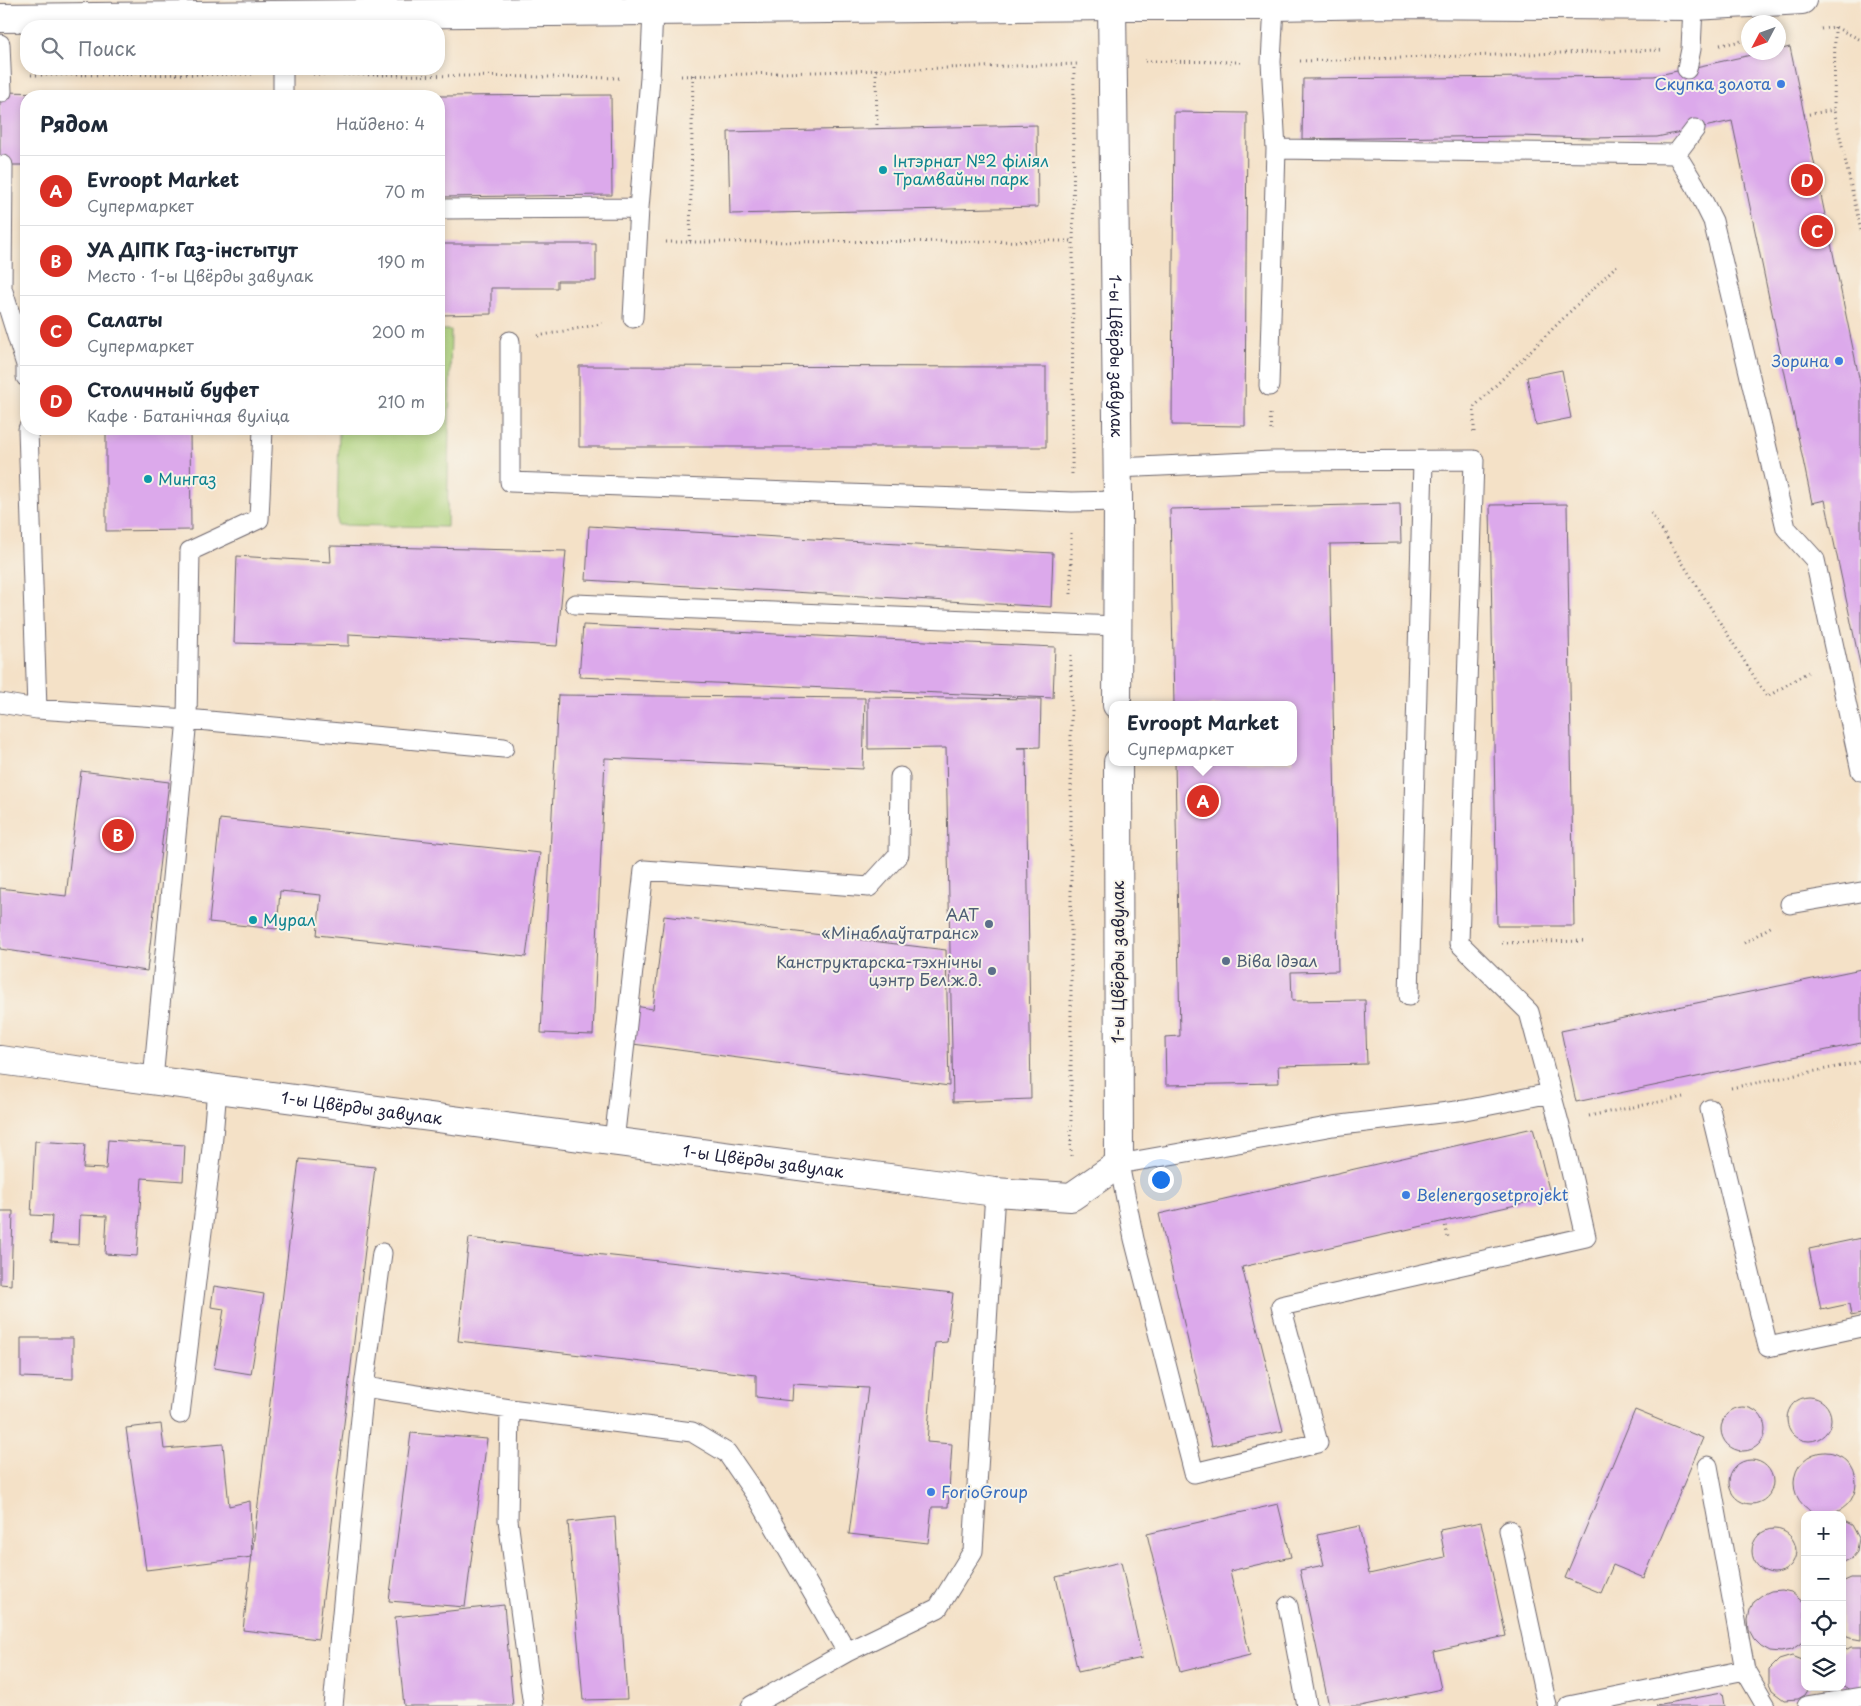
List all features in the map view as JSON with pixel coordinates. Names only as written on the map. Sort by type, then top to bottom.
[{"type":"street","points":[[0,18],[286,20],[653,10],[1386,4],[1693,6],[1802,0]]},
{"type":"street","name":"1-ы Цвёрды завулак","points":[[1112,6],[1118,501],[1118,701]]},
{"type":"street","name":"1-ы Цвёрды завулак","points":[[0,1060],[994,1192],[1071,1197],[1119,1164],[1118,766]]},
{"type":"lane","points":[[1269,386],[1276,149],[1272,62],[1274,6]]},
{"type":"lane","points":[[1687,69],[1691,49],[1693,6]]},
{"type":"lane","points":[[633,318],[653,10]]},
{"type":"lane","points":[[0,44],[2,83]]},
{"type":"lane","points":[[282,75],[283,90]]},
{"type":"lane","points":[[1676,154],[1695,129]]},
{"type":"lane","points":[[1276,149],[1676,154]]},
{"type":"lane","points":[[1676,154],[1695,185],[1713,221],[1786,528],[1815,560],[1861,771]]},
{"type":"lane","points":[[3,165],[1,288],[20,347]]},
{"type":"lane","points":[[445,209],[639,208]]},
{"type":"lane","points":[[510,341],[510,482],[1072,502],[1118,501]]},
{"type":"lane","points":[[28,435],[37,709]]},
{"type":"lane","points":[[153,1080],[187,719],[190,551],[259,519],[263,435]]},
{"type":"lane","points":[[1409,996],[1423,460]]},
{"type":"lane","points":[[1117,468],[1272,461],[1474,460],[1459,943],[1529,1012],[1551,1093],[1586,1237],[1281,1306],[1318,1443],[1194,1474],[1134,1239],[1119,1164],[1333,1126],[1465,1110],[1551,1093]]},
{"type":"lane","points":[[575,604],[1117,626]]},
{"type":"lane","points":[[0,704],[37,709],[187,719],[504,748]]},
{"type":"lane","points":[[614,1142],[644,870],[868,887],[899,854],[900,777]]},
{"type":"lane","points":[[1790,904],[1861,892]]},
{"type":"lane","points":[[180,1414],[212,1148],[217,1089]]},
{"type":"lane","points":[[1710,1109],[1768,1347],[1861,1327]]},
{"type":"lane","points":[[751,1706],[847,1652],[938,1608],[973,1552],[994,1192]]},
{"type":"lane","points":[[333,1706],[364,1386],[382,1253]]},
{"type":"lane","points":[[364,1386],[510,1409],[692,1432],[727,1453],[758,1498],[847,1652]]},
{"type":"lane","points":[[510,1409],[508,1520],[533,1706]]},
{"type":"lane","points":[[1708,1466],[1745,1670],[1766,1706]]},
{"type":"lane","points":[[1509,1530],[1547,1706]]},
{"type":"lane","points":[[1288,1606],[1307,1706]]},
{"type":"lane","points":[[1569,1706],[1745,1670]]},
{"type":"lane","points":[[1807,1706],[1861,1697]]},
{"type":"path","points":[[1816,30],[1835,27],[1861,40]]},
{"type":"path","points":[[1835,27],[1834,110],[1861,231]]},
{"type":"path","points":[[445,74],[650,78],[693,75],[1074,64],[1113,61],[1272,62],[1691,49],[1741,41]]},
{"type":"path","points":[[876,69],[877,129]]},
{"type":"path","points":[[2,83],[189,75]]},
{"type":"path","points":[[690,242],[693,75]]},
{"type":"path","points":[[1804,115],[1834,110]]},
{"type":"path","points":[[637,241],[1074,241]]},
{"type":"path","points":[[1474,407],[1617,265]]},
{"type":"path","points":[[510,341],[633,318]]},
{"type":"path","points":[[1269,386],[1272,461]]},
{"type":"path","points":[[1651,513],[1767,696],[1837,654]]},
{"type":"path","points":[[1459,943],[1584,942]]},
{"type":"green space","points":[[445,330],[451,330],[447,527],[337,525],[339,435],[445,435]]},
{"type":"building","points":[[1790,47],[1861,387],[1861,669],[1825,500],[1812,503],[1732,121],[1657,137],[1518,136],[1302,139],[1303,79],[1654,76],[1741,57],[1741,60],[1786,60],[1786,48]]},
{"type":"building","points":[[0,92],[20,92],[20,165],[0,165]]},
{"type":"building","points":[[611,95],[612,195],[445,197],[445,96]]},
{"type":"building","points":[[1174,112],[1247,113],[1245,426],[1172,425]]},
{"type":"building","name":"Інтэрнат №2 філіял Трамвайны парк","points":[[1037,125],[1038,207],[730,214],[728,132]]},
{"type":"building","points":[[445,244],[596,244],[596,281],[557,281],[557,288],[491,288],[491,314],[445,315]]},
{"type":"building","points":[[579,366],[1046,367],[1046,447],[579,447]]},
{"type":"building","points":[[1562,370],[1571,418],[1536,425],[1527,377]]},
{"type":"building","name":"Мингаз","points":[[106,435],[190,435],[191,530],[106,531]]},
{"type":"building","points":[[1400,504],[1401,543],[1330,544],[1338,971],[1291,972],[1292,1001],[1365,1000],[1367,1064],[1278,1066],[1279,1083],[1166,1085],[1165,1037],[1180,1036],[1175,766],[1297,766],[1297,701],[1174,701],[1170,509]]},
{"type":"building","points":[[1567,504],[1574,926],[1497,926],[1490,505]]},
{"type":"building","points":[[589,526],[1053,553],[1051,607],[586,580]]},
{"type":"building","points":[[330,546],[566,551],[557,646],[349,634],[349,646],[234,643],[237,556],[331,562]]},
{"type":"building","points":[[583,625],[1055,647],[1053,698],[579,677]]},
{"type":"building","points":[[558,695],[865,698],[863,769],[605,758],[593,1035],[541,1033]]},
{"type":"building","name":"ААТ «Мінаблаўтатранс»","points":[[868,697],[1041,699],[1040,747],[1017,748],[1026,748],[1031,1099],[953,1102],[946,748],[868,749]]},
{"type":"building","points":[[81,771],[169,782],[147,971],[0,949],[0,888],[66,896]]},
{"type":"building","points":[[220,819],[540,853],[526,957],[317,935],[321,895],[280,891],[277,929],[209,922]]},
{"type":"building","points":[[664,916],[946,950],[949,1086],[633,1044],[635,1006],[653,1009]]},
{"type":"building","points":[[1861,969],[1861,1043],[1576,1102],[1561,1031]]},
{"type":"building","points":[[1533,1128],[1551,1197],[1242,1267],[1283,1431],[1212,1446],[1159,1214]]},
{"type":"building","points":[[108,1140],[185,1145],[183,1181],[142,1178],[137,1256],[105,1254],[107,1216],[80,1215],[79,1245],[50,1243],[52,1216],[31,1215],[35,1141],[85,1144],[83,1168],[106,1169]]},
{"type":"building","points":[[299,1159],[375,1167],[318,1639],[243,1630]]},
{"type":"building","points":[[0,1211],[13,1211],[11,1285],[0,1284]]},
{"type":"building","points":[[469,1238],[585,1253],[953,1293],[947,1342],[935,1343],[927,1442],[952,1444],[948,1507],[932,1507],[928,1543],[849,1534],[868,1388],[793,1384],[792,1401],[756,1397],[756,1375],[458,1341]]},
{"type":"building","points":[[1861,1238],[1861,1314],[1851,1316],[1849,1304],[1821,1310],[1809,1249]]},
{"type":"building","points":[[214,1286],[264,1294],[251,1374],[214,1368],[224,1309],[211,1307]]},
{"type":"building","points":[[21,1338],[73,1338],[73,1379],[21,1377]]},
{"type":"building","points":[[1809,1397],[1821,1401],[1827,1407],[1831,1419],[1827,1431],[1821,1437],[1809,1441],[1797,1437],[1791,1431],[1787,1419],[1791,1407],[1797,1401]]},
{"type":"building","points":[[1743,1407],[1755,1411],[1761,1417],[1765,1429],[1761,1441],[1755,1447],[1743,1451],[1731,1447],[1725,1441],[1721,1429],[1725,1417],[1731,1411]]},
{"type":"building","points":[[1635,1410],[1703,1438],[1644,1578],[1613,1565],[1601,1593],[1565,1578]]},
{"type":"building","points":[[161,1424],[164,1449],[223,1444],[229,1506],[250,1501],[252,1557],[146,1570],[126,1428]]},
{"type":"building","points":[[411,1433],[487,1439],[465,1607],[389,1601]]},
{"type":"building","points":[[1825,1452],[1837,1454],[1851,1466],[1855,1477],[1854,1495],[1847,1505],[1839,1511],[1811,1511],[1803,1505],[1796,1495],[1794,1483],[1796,1471],[1803,1461],[1813,1454]]},
{"type":"building","points":[[1751,1460],[1763,1464],[1769,1470],[1773,1482],[1769,1494],[1763,1500],[1751,1504],[1739,1500],[1733,1494],[1729,1482],[1733,1470],[1739,1464]]},
{"type":"building","points":[[1278,1504],[1291,1557],[1230,1571],[1250,1655],[1180,1672],[1147,1534]]},
{"type":"building","points":[[615,1517],[627,1699],[583,1700],[568,1522]]},
{"type":"building","points":[[1481,1522],[1506,1636],[1433,1652],[1441,1689],[1361,1706],[1329,1706],[1300,1570],[1324,1565],[1317,1535],[1359,1526],[1369,1574],[1445,1557],[1440,1530]]},
{"type":"building","points":[[1846,1522],[1852,1525],[1859,1538],[1857,1552],[1846,1561]]},
{"type":"building","points":[[1774,1529],[1786,1533],[1792,1539],[1796,1551],[1792,1563],[1786,1569],[1774,1573],[1762,1569],[1756,1563],[1752,1551],[1756,1539],[1762,1533]]},
{"type":"building","points":[[1121,1562],[1142,1658],[1078,1672],[1056,1577]]},
{"type":"building","points":[[1861,1578],[1861,1640],[1846,1636],[1846,1580]]},
{"type":"building","points":[[1782,1590],[1791,1592],[1801,1601],[1801,1643],[1791,1650],[1781,1652],[1770,1651],[1754,1639],[1749,1630],[1748,1620],[1754,1601],[1771,1591]]},
{"type":"building","points":[[504,1605],[513,1706],[404,1706],[395,1617]]},
{"type":"building","points":[[1851,1647],[1861,1647],[1861,1690],[1850,1690],[1846,1688],[1846,1650]]},
{"type":"building","points":[[1792,1656],[1801,1659],[1801,1691],[1808,1691],[1805,1695],[1798,1699],[1784,1700],[1772,1691],[1769,1684],[1769,1670],[1779,1660]]},
{"type":"building","points":[[1722,1693],[1724,1706],[1656,1705]]},
{"type":"place","name":"Скупка золота","points":[[1781,84]]},
{"type":"place","name":"Інтэрнат №2 філіял Трамвайны парк","points":[[883,170]]},
{"type":"place","name":"Столичный буфет","points":[[1807,180]]},
{"type":"place","name":"Салаты","points":[[1817,231]]},
{"type":"place","name":"Зорина","points":[[1839,361]]},
{"type":"place","name":"Мингаз","points":[[148,479]]},
{"type":"place","name":"Evroopt Market","points":[[1203,801]]},
{"type":"place","name":"УА ДІПК Газ-інстытут","points":[[118,835]]},
{"type":"place","name":"Мурал","points":[[253,920]]},
{"type":"place","name":"ААТ «Мінаблаўтатранс»","points":[[989,924]]},
{"type":"place","name":"Віва Ідэал","points":[[1226,961]]},
{"type":"place","name":"Канструктарска-тэхнічны цэнтр Бел.ж.д.","points":[[992,971]]},
{"type":"place","name":"Belenergosetprojekt","points":[[1406,1195]]},
{"type":"place","name":"ForioGroup","points":[[931,1492]]}]
